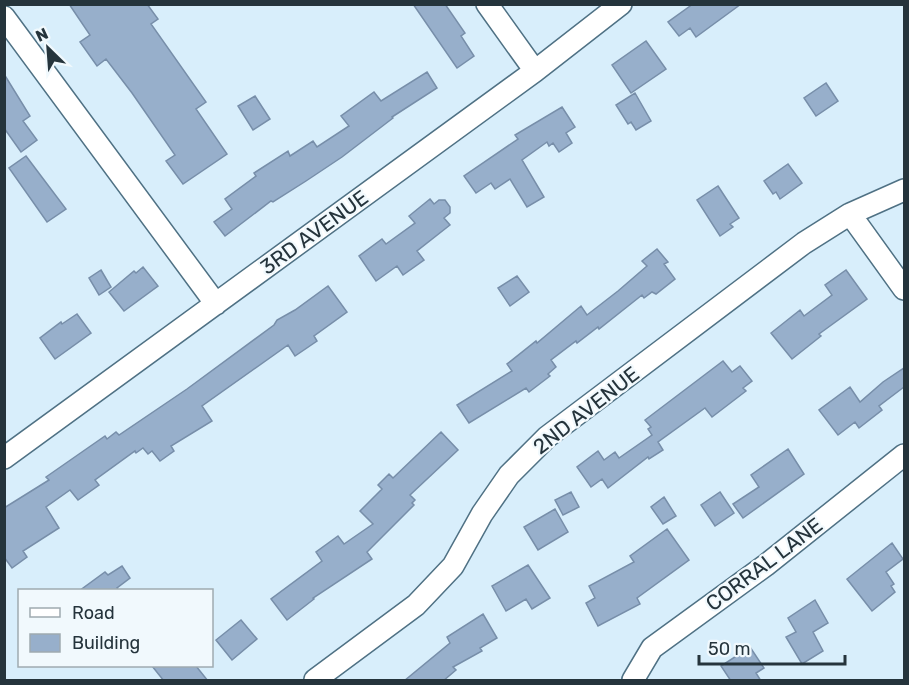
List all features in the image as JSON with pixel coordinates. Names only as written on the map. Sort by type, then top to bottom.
[{"type":"street","points":[[487,4],[535,71]]},
{"type":"street","name":"3RD AVENUE","points":[[4,458],[535,71],[621,4]]},
{"type":"street","points":[[4,17],[12,43],[216,304]]},
{"type":"street","name":"2ND AVENUE","points":[[315,681],[416,605],[446,574],[453,566],[482,514],[509,475],[547,436],[804,243],[850,214],[904,190]]},
{"type":"street","points":[[850,214],[904,290]]},
{"type":"street","name":"CORRAL LANE","points":[[633,681],[652,648],[765,565],[904,455]]},
{"type":"building","points":[[69,4],[147,4],[158,19],[151,24],[206,102],[196,109],[227,154],[183,184],[166,161],[175,155],[132,93],[106,59],[97,66],[80,42],[90,35]]},
{"type":"building","points":[[413,4],[445,4],[465,33],[461,36],[474,56],[457,68]]},
{"type":"building","points":[[693,4],[741,4],[696,37],[690,28],[679,36],[668,22]]},
{"type":"building","points":[[646,41],[666,69],[631,93],[612,65]]},
{"type":"building","points":[[427,72],[437,88],[392,117],[342,157],[273,202],[271,201],[225,236],[214,222],[232,209],[225,199],[256,176],[254,173],[288,151],[290,156],[313,141],[317,147],[349,126],[341,116],[374,92],[381,101]]},
{"type":"building","points":[[4,74],[30,116],[23,121],[37,140],[21,152],[4,128]]},
{"type":"building","points":[[826,83],[838,101],[816,116],[804,98]]},
{"type":"building","points":[[635,93],[651,121],[636,130],[631,122],[628,124],[616,105]]},
{"type":"building","points":[[255,96],[270,119],[253,130],[238,106]]},
{"type":"building","points":[[562,107],[575,127],[566,133],[572,143],[559,152],[553,143],[549,146],[547,142],[522,160],[544,197],[527,207],[510,179],[495,189],[491,183],[476,193],[464,176],[518,139],[515,135]]},
{"type":"building","points":[[26,156],[66,209],[47,222],[9,168]]},
{"type":"building","points":[[788,164],[802,183],[780,199],[776,192],[773,194],[764,181]]},
{"type":"building","points":[[718,186],[739,218],[730,224],[733,227],[720,236],[697,200]]},
{"type":"building","points":[[430,199],[434,204],[439,200],[445,200],[450,207],[450,213],[444,218],[450,225],[417,251],[424,260],[403,275],[397,266],[376,281],[359,256],[382,239],[386,244],[415,223],[409,216]]},
{"type":"building","points":[[657,249],[668,262],[664,264],[675,279],[656,294],[652,292],[644,298],[642,295],[599,329],[598,327],[577,343],[576,341],[551,360],[556,367],[548,374],[550,376],[529,392],[526,388],[469,423],[457,405],[512,371],[507,364],[536,341],[537,343],[581,306],[587,315],[618,291],[647,266],[642,261]]},
{"type":"building","points":[[143,267],[158,286],[124,311],[109,292],[134,271],[136,273]]},
{"type":"building","points":[[101,270],[111,287],[99,295],[89,278]]},
{"type":"building","points":[[846,270],[867,299],[819,334],[821,336],[792,359],[771,333],[800,310],[804,316],[832,295],[825,285]]},
{"type":"building","points":[[517,276],[529,292],[510,306],[498,288]]},
{"type":"building","points":[[328,286],[347,312],[314,336],[317,341],[295,356],[288,345],[202,406],[212,421],[171,446],[174,451],[160,461],[152,451],[148,454],[143,448],[136,453],[135,451],[95,480],[99,485],[78,500],[70,490],[46,507],[59,528],[23,551],[27,557],[12,568],[4,557],[4,508],[49,480],[46,477],[105,436],[107,439],[116,432],[119,435],[187,389],[274,325],[277,320]]},
{"type":"building","points":[[77,314],[91,333],[55,359],[40,338],[61,322],[62,324]]},
{"type":"building","points":[[723,361],[732,372],[740,366],[752,381],[743,388],[746,391],[712,417],[705,408],[658,442],[663,450],[649,459],[648,457],[608,488],[602,479],[591,487],[577,467],[598,451],[604,460],[615,452],[619,458],[652,435],[648,429],[651,427],[645,420]]},
{"type":"building","points":[[904,368],[904,387],[879,406],[882,410],[859,428],[855,422],[838,435],[819,410],[850,387],[860,402]]},
{"type":"building","points":[[441,432],[458,450],[410,495],[415,500],[412,503],[414,505],[367,552],[372,559],[313,598],[287,620],[271,599],[322,561],[316,552],[338,536],[344,544],[373,524],[360,511],[382,489],[378,485],[389,474],[393,478]]},
{"type":"building","points":[[788,449],[804,474],[743,518],[733,504],[759,487],[751,475]]},
{"type":"building","points":[[571,492],[579,507],[563,515],[555,500]]},
{"type":"building","points":[[720,492],[734,513],[715,526],[701,505]]},
{"type":"building","points":[[664,497],[676,516],[663,524],[651,507]]},
{"type":"building","points":[[555,509],[568,532],[538,550],[524,527]]},
{"type":"building","points":[[667,529],[689,560],[637,598],[640,604],[598,626],[586,603],[595,598],[589,586],[634,562],[630,556]]},
{"type":"building","points":[[892,543],[903,559],[886,572],[894,584],[891,586],[895,592],[872,611],[847,579]]},
{"type":"building","points":[[528,565],[550,598],[532,609],[526,599],[506,611],[492,586]]},
{"type":"building","points":[[122,566],[130,578],[118,589],[82,589],[105,572],[108,575]]},
{"type":"building","points":[[815,600],[828,623],[813,632],[823,651],[802,664],[786,637],[796,632],[788,618]]},
{"type":"building","points":[[483,614],[497,638],[480,648],[482,651],[453,667],[456,670],[443,681],[404,681],[450,643],[447,637]]},
{"type":"building","points":[[241,620],[257,639],[232,660],[216,640]]},
{"type":"building","points":[[750,647],[764,668],[756,673],[761,681],[731,681],[721,666]]},
{"type":"building","points":[[153,667],[197,667],[208,681],[164,681]]}]
